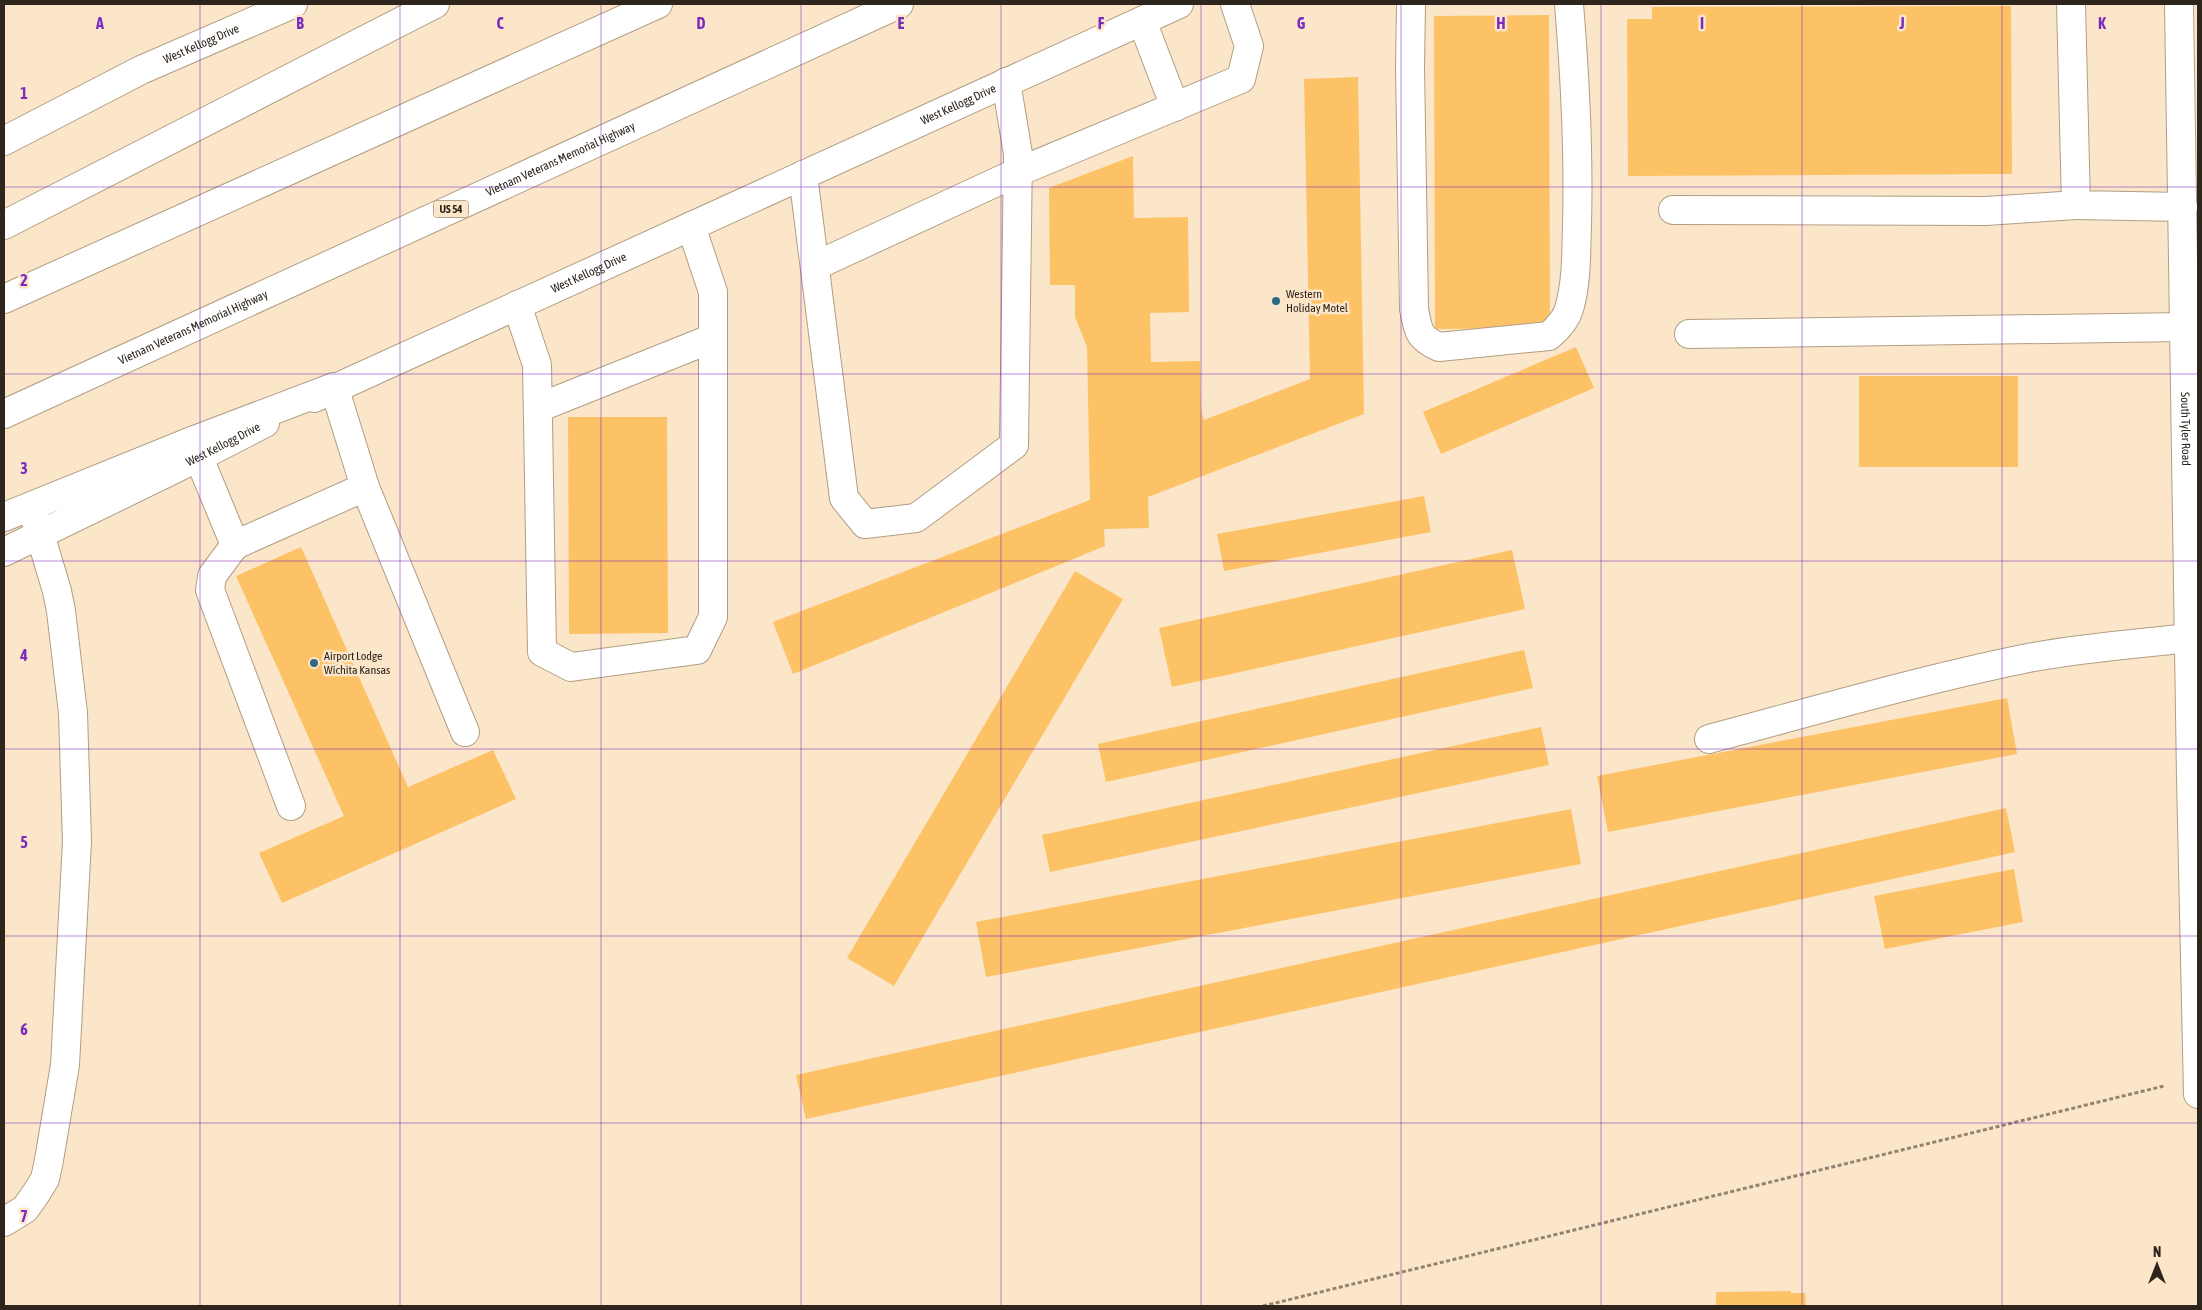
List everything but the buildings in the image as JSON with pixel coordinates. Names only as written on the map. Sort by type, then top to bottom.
[{"type":"main road","name":"West Kellogg Drive","points":[[4,141],[141,70],[293,4]]},
{"type":"main road","points":[[4,225],[435,4]]},
{"type":"main road","points":[[4,299],[658,4]]},
{"type":"main road","name":"Vietnam Veterans Memorial Highway","points":[[4,414],[899,4]]},
{"type":"main road","name":"West Kellogg Drive","points":[[4,552],[196,449],[1179,4]]},
{"type":"main road","points":[[815,266],[1018,172],[1241,79],[1249,46],[1235,4]]},
{"type":"main road","points":[[1411,4],[1410,66],[1414,309],[1418,332],[1426,341],[1439,347],[1548,336],[1558,327],[1569,311],[1575,279],[1577,199],[1574,65],[1569,4]]},
{"type":"main road","points":[[2071,4],[2076,205]]},
{"type":"main road","name":"South Tyler Road","points":[[2180,4],[2183,207],[2191,263],[2184,327],[2192,439],[2192,620],[2198,1094]]},
{"type":"main road","points":[[1142,21],[1175,107]]},
{"type":"main road","points":[[803,175],[844,498],[864,524],[916,518],[1014,445],[1018,154],[1006,82]]},
{"type":"main road","points":[[1673,210],[1986,211],[2076,205],[2183,207]]},
{"type":"main road","points":[[517,305],[537,365],[542,652],[571,667],[697,650],[714,617],[713,338],[712,292],[691,226]]},
{"type":"main road","points":[[1689,334],[2184,327]]},
{"type":"main road","points":[[538,408],[713,338]]},
{"type":"main road","points":[[334,387],[365,487],[465,732]]},
{"type":"main road","points":[[4,517],[196,449],[235,545]]},
{"type":"main road","points":[[291,806],[210,590],[212,576],[235,545],[365,487]]},
{"type":"main road","points":[[4,1222],[26,1209],[45,1179],[49,1160],[65,1066],[77,851],[73,713],[61,611],[31,506]]},
{"type":"main road","points":[[1708,739],[1924,682],[2029,658],[2116,646],[2192,620]]},
{"type":"path","points":[[1263,1306],[2198,1078]]},
{"type":"place","name":"Western Holiday Motel","points":[[1276,301]]},
{"type":"place","name":"Airport Lodge Wichita Kansas","points":[[314,663]]}]
